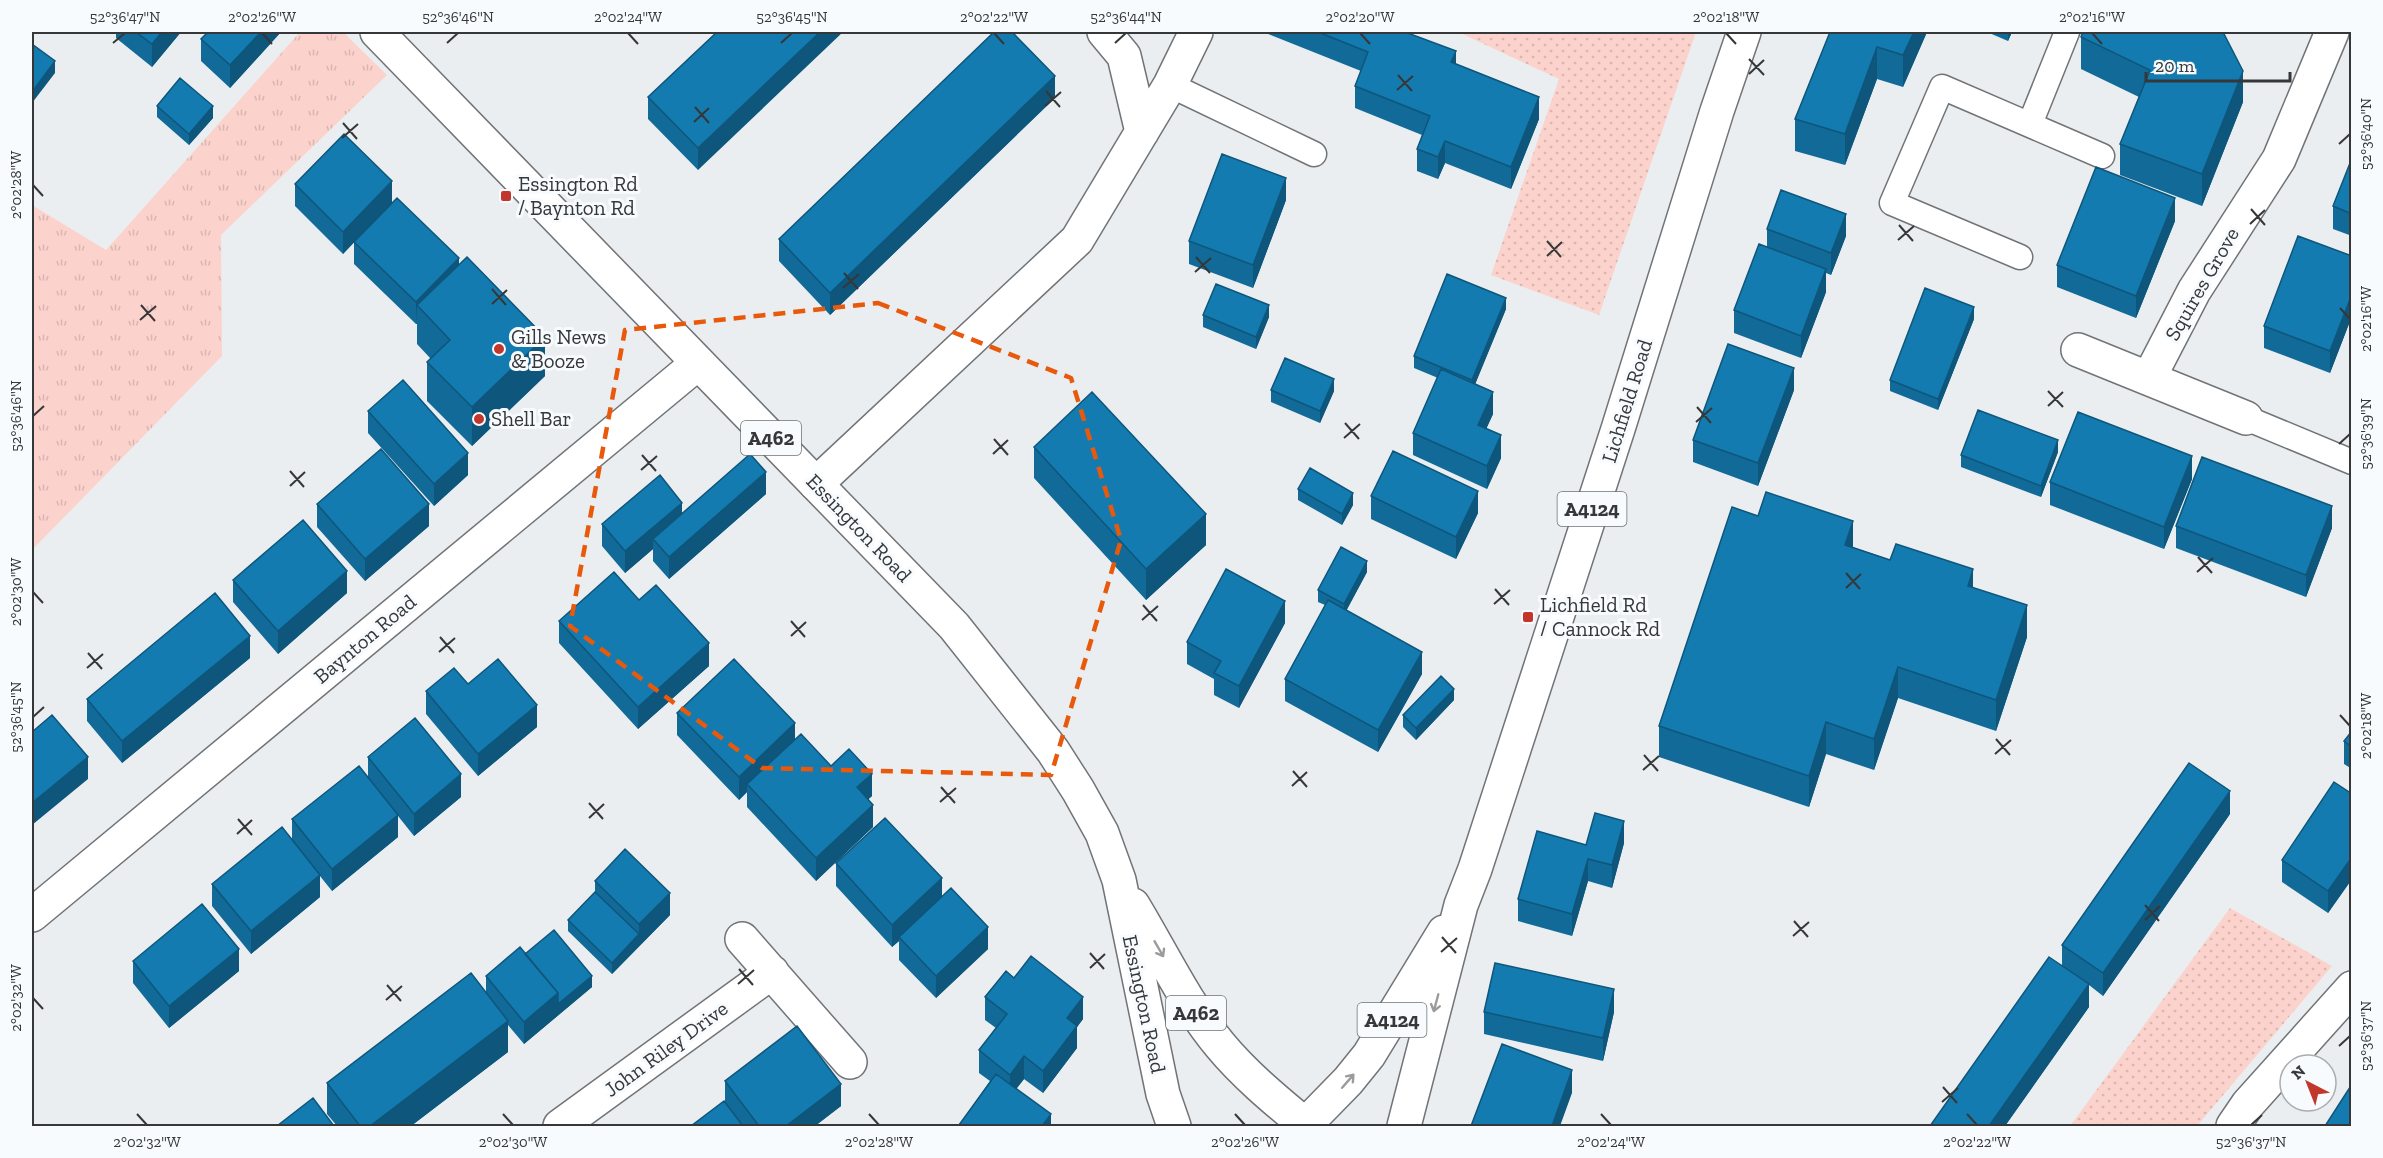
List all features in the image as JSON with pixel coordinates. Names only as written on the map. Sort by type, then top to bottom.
[{"type":"main road","name":"Essington Road","points":[[377,32],[954,626],[1053,751],[1102,833],[1119,880],[1163,1094],[1174,1126]]},
{"type":"main road","points":[[1104,32],[1124,56],[1142,132]]},
{"type":"main road","points":[[816,484],[1077,240],[1170,85],[1196,32]]},
{"type":"main road","name":"Lichfield Road","points":[[1404,1126],[1461,905],[1479,858],[1744,32]]},
{"type":"main road","name":"Squires Grove","points":[[2149,378],[2194,291],[2279,159],[2332,32]]},
{"type":"main road","points":[[2078,350],[2246,418]]},
{"type":"main road","name":"Baynton Road","points":[[32,915],[698,363]]},
{"type":"main road","name":"Essington Road","points":[[1119,880],[1197,1013],[1219,1045],[1249,1076],[1305,1125]]},
{"type":"main road","name":"Lichfield Road","points":[[1305,1125],[1348,1081],[1369,1055],[1461,905]]},
{"type":"main road","points":[[742,939],[850,1062]]},
{"type":"main road","name":"John Riley Drive","points":[[560,1126],[772,972]]},
{"type":"main road","points":[[2233,1126],[2248,1104],[2352,988]]},
{"type":"lane","points":[[2030,124],[2067,32]]},
{"type":"lane","points":[[1170,85],[1314,154]]},
{"type":"lane","points":[[2020,257],[1892,203],[1942,87],[2102,156]]},
{"type":"lane","points":[[2246,418],[2352,462]]},
{"type":"highlighted area","points":[[878,303],[1071,378],[1121,540],[1051,775],[762,768],[570,626],[625,330]]},
{"type":"green space","points":[[300,32],[343,32],[387,75],[221,235],[222,356],[32,550],[32,205],[106,250]]},
{"type":"green space","points":[[1458,32],[1696,32],[1599,315],[1491,275],[1559,79]]},
{"type":"green space","points":[[2230,908],[2332,966],[2197,1126],[2070,1126]]},
{"type":"building","points":[[136,32],[162,32],[152,44]]},
{"type":"building","points":[[208,32],[261,32],[230,65],[201,39]]},
{"type":"building","points":[[717,32],[820,32],[698,148],[648,97]]},
{"type":"building","points":[[994,32],[1012,32],[1055,76],[830,293],[779,239]]},
{"type":"building","points":[[1318,32],[1405,32],[1456,51],[1451,62],[1539,97],[1511,167],[1445,141],[1438,157],[1417,149],[1430,116],[1355,86],[1368,52]]},
{"type":"building","points":[[1830,32],[1914,32],[1903,55],[1877,47],[1845,134],[1795,119]]},
{"type":"building","points":[[2083,32],[2223,32],[2243,71],[2202,174],[2120,144],[2150,70],[2081,37]]},
{"type":"building","points":[[32,44],[55,61],[32,92]]},
{"type":"building","points":[[180,78],[213,106],[189,134],[157,106]]},
{"type":"building","points":[[344,134],[392,181],[343,232],[295,184]]},
{"type":"building","points":[[1222,154],[1286,178],[1253,265],[1189,241]]},
{"type":"building","points":[[2352,158],[2352,214],[2333,206]]},
{"type":"building","points":[[2096,167],[2175,198],[2136,296],[2057,265]]},
{"type":"building","points":[[1781,190],[1846,214],[1831,253],[1767,229]]},
{"type":"building","points":[[397,198],[459,258],[416,302],[354,242]]},
{"type":"building","points":[[2298,236],[2352,256],[2352,294],[2330,351],[2264,326]]},
{"type":"building","points":[[1759,244],[1826,269],[1801,336],[1734,310]]},
{"type":"building","points":[[467,257],[545,337],[472,407],[427,362],[450,340],[417,305]]},
{"type":"building","points":[[1447,274],[1506,298],[1472,380],[1414,356]]},
{"type":"building","points":[[1216,284],[1269,305],[1256,337],[1203,315]]},
{"type":"building","points":[[1925,288],[1974,307],[1938,399],[1890,380]]},
{"type":"building","points":[[1728,344],[1794,368],[1758,463],[1693,440]]},
{"type":"building","points":[[1285,358],[1334,379],[1320,411],[1271,390]]},
{"type":"building","points":[[1441,369],[1493,392],[1478,425],[1501,435],[1487,466],[1413,433]]},
{"type":"building","points":[[403,380],[468,453],[434,484],[368,411]]},
{"type":"building","points":[[1092,392],[1206,514],[1146,569],[1034,447]]},
{"type":"building","points":[[1978,410],[2058,440],[2041,486],[1961,455]]},
{"type":"building","points":[[2078,412],[2192,456],[2164,527],[2050,482]]},
{"type":"building","points":[[381,449],[429,504],[365,559],[317,504]]},
{"type":"building","points":[[1393,451],[1478,491],[1456,537],[1371,496]]},
{"type":"building","points":[[750,454],[766,472],[669,557],[653,539]]},
{"type":"building","points":[[2202,457],[2332,506],[2306,575],[2176,526]]},
{"type":"building","points":[[1310,468],[1353,493],[1342,514],[1298,489]]},
{"type":"building","points":[[660,475],[682,503],[625,551],[602,524]]},
{"type":"building","points":[[1766,492],[1853,521],[1845,545],[1890,560],[1896,544],[1973,569],[1968,586],[2027,605],[1996,700],[1898,667],[1874,739],[1826,722],[1809,776],[1659,726],[1732,507],[1758,516]]},
{"type":"building","points":[[303,520],[347,571],[278,631],[233,580]]},
{"type":"building","points":[[1341,547],[1367,561],[1344,604],[1318,590]]},
{"type":"building","points":[[1226,569],[1285,601],[1239,686],[1214,673],[1221,661],[1187,642]]},
{"type":"building","points":[[614,572],[639,600],[656,585],[709,643],[638,707],[559,621]]},
{"type":"building","points":[[215,593],[250,636],[122,741],[87,699]]},
{"type":"building","points":[[1328,600],[1422,652],[1378,730],[1285,679]]},
{"type":"building","points":[[498,659],[537,705],[478,754],[426,691],[454,668],[468,684]]},
{"type":"building","points":[[734,659],[795,723],[739,777],[677,713]]},
{"type":"building","points":[[1441,676],[1454,689],[1416,728],[1403,715]]},
{"type":"building","points":[[52,715],[88,757],[32,803],[32,732]]},
{"type":"building","points":[[415,718],[461,774],[414,814],[368,757]]},
{"type":"building","points":[[2352,731],[2352,747],[2344,741]]},
{"type":"building","points":[[801,734],[831,766],[849,749],[872,774],[857,787],[873,805],[816,858],[747,784]]},
{"type":"building","points":[[2189,763],[2230,791],[2103,973],[2062,945]]},
{"type":"building","points":[[359,766],[398,815],[332,869],[292,819]]},
{"type":"building","points":[[2334,782],[2352,794],[2352,857],[2328,891],[2282,860]]},
{"type":"building","points":[[1595,813],[1624,821],[1612,865],[1588,859],[1572,914],[1518,899],[1537,831],[1586,845]]},
{"type":"building","points":[[885,818],[942,878],[892,925],[836,863]]},
{"type":"building","points":[[282,827],[320,875],[251,931],[212,884]]},
{"type":"building","points":[[625,849],[670,893],[639,924],[595,881]]},
{"type":"building","points":[[951,888],[988,927],[936,976],[899,937]]},
{"type":"building","points":[[595,892],[639,934],[612,963],[568,920]]},
{"type":"building","points":[[202,904],[239,949],[169,1006],[133,961]]},
{"type":"building","points":[[554,930],[592,976],[558,1004],[558,993],[525,954]]},
{"type":"building","points":[[520,947],[558,993],[524,1022],[486,976]]},
{"type":"building","points":[[1031,956],[1083,997],[1067,1018],[1077,1026],[1043,1071],[1024,1056],[1010,1075],[979,1050],[1007,1014],[985,997],[1006,971],[1014,978]]},
{"type":"building","points":[[2049,957],[2089,984],[1989,1126],[1930,1126]]},
{"type":"building","points":[[1495,963],[1614,989],[1603,1038],[1484,1012]]},
{"type":"building","points":[[471,973],[508,1021],[370,1126],[360,1126],[327,1083]]},
{"type":"building","points":[[797,1026],[841,1084],[786,1126],[759,1126],[725,1081]]},
{"type":"building","points":[[1502,1044],[1572,1070],[1552,1126],[1471,1126]]},
{"type":"building","points":[[996,1074],[1051,1114],[1042,1126],[959,1125]]},
{"type":"building","points":[[2352,1084],[2352,1126],[2325,1126],[2333,1113],[2338,1113],[2338,1106]]},
{"type":"building","points":[[313,1098],[334,1126],[277,1126]]},
{"type":"building","points":[[724,1101],[743,1126],[691,1126]]},
{"type":"place","name":"Essington Rd / Baynton Rd","points":[[506,196]]},
{"type":"place","name":"Gills News & Booze","points":[[499,349]]},
{"type":"place","name":"Shell Bar","points":[[479,419]]},
{"type":"place","name":"Lichfield Rd / Cannock Rd","points":[[1528,617]]}]
